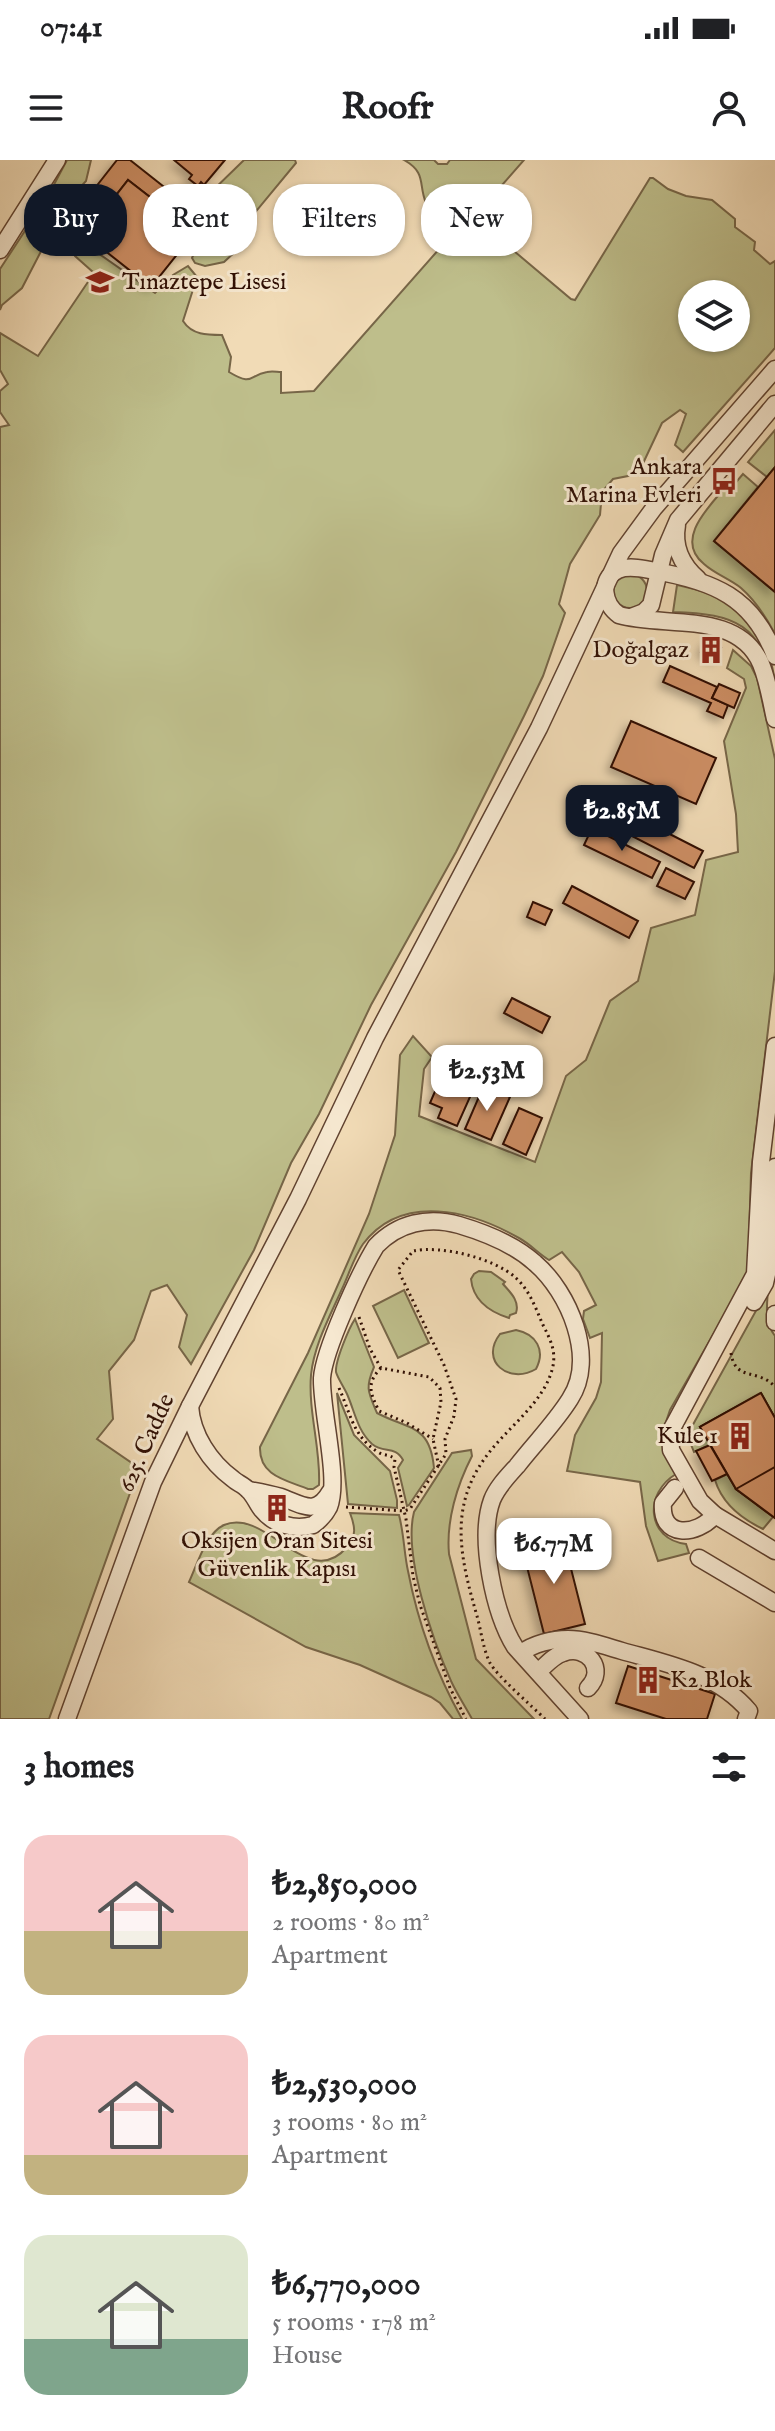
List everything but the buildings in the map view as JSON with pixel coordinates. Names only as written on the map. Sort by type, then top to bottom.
[{"type":"street","points":[[0,250],[5,232],[57,160]]},
{"type":"street","name":"625. Cadde","points":[[67,1719],[153,1482],[298,1199],[375,1038],[539,728],[621,553],[639,526],[775,369]]},
{"type":"street","points":[[586,626],[598,616],[641,615],[651,605],[658,572],[678,520],[775,404]]},
{"type":"street","points":[[678,520],[676,536],[679,554],[699,580]]},
{"type":"street","points":[[775,656],[763,631],[746,609],[724,592],[699,580],[621,568],[606,584],[605,592],[612,610],[626,616],[705,626],[738,636],[752,649],[760,663],[775,719]]},
{"type":"street","points":[[775,1046],[771,1118],[761,1162],[767,1265],[753,1281],[675,1423],[669,1440],[674,1459],[700,1501],[715,1515],[775,1551]]},
{"type":"street","points":[[715,1515],[679,1446],[679,1435],[765,1283],[775,1167]]},
{"type":"street","points":[[249,1490],[272,1520],[290,1527],[313,1525],[327,1510],[332,1489],[322,1377],[327,1354],[370,1256],[384,1238],[405,1226],[428,1221],[469,1228],[511,1245],[535,1262],[558,1289],[581,1347],[580,1380],[571,1398],[494,1495],[487,1520],[489,1564],[509,1637],[580,1719]]},
{"type":"street","points":[[775,1314],[775,1322]]},
{"type":"street","points":[[190,1406],[193,1426],[208,1454],[231,1478],[249,1490],[314,1507],[323,1503],[332,1489]]},
{"type":"street","points":[[675,1488],[663,1503],[671,1526],[694,1531],[709,1523],[715,1515]]},
{"type":"street","points":[[699,1558],[775,1603]]},
{"type":"street","points":[[521,1653],[547,1642],[580,1640],[689,1669],[715,1682],[741,1702],[748,1715]]},
{"type":"street","points":[[538,1672],[559,1654],[575,1650],[583,1653],[596,1668],[596,1676],[588,1688]]},
{"type":"path","points":[[346,1507],[410,1509],[446,1454],[445,1439],[454,1416],[456,1399],[444,1365],[398,1270],[413,1251],[423,1249],[457,1253],[509,1273],[531,1298],[554,1348],[552,1370],[541,1392],[493,1446],[471,1481],[463,1509],[460,1540],[463,1566],[490,1664],[545,1719]]},
{"type":"path","points":[[353,1295],[366,1339],[381,1368]]},
{"type":"path","points":[[731,1342],[735,1367],[744,1373],[767,1379],[775,1387]]},
{"type":"path","points":[[381,1368],[419,1373],[436,1382],[442,1394],[433,1439],[439,1467]]},
{"type":"path","points":[[381,1368],[369,1386],[379,1411],[433,1439]]},
{"type":"path","points":[[322,1377],[335,1381],[360,1436],[381,1454],[395,1459],[420,1605],[445,1676],[466,1719]]},
{"type":"green space","points":[[67,160],[91,160],[83,184],[54,184]]},
{"type":"green space","points":[[244,160],[295,160],[296,163],[279,184],[273,184],[273,191],[257,210],[257,184],[219,184]]},
{"type":"green space","points":[[404,160],[434,160],[438,164],[447,164],[450,160],[524,160],[503,184],[421,184],[419,174]]},
{"type":"green space","points":[[650,178],[653,178],[668,189],[686,196],[712,200],[735,219],[735,227],[755,242],[754,250],[770,264],[775,261],[775,348],[683,452],[675,445],[686,414],[680,410],[662,423],[638,474],[613,479],[602,492],[600,515],[570,564],[559,604],[565,613],[543,676],[456,852],[371,1005],[319,1114],[291,1163],[254,1250],[191,1364],[179,1347],[187,1315],[167,1285],[151,1291],[134,1340],[109,1371],[113,1419],[97,1439],[139,1468],[49,1719],[0,1719],[0,427],[9,425],[0,412],[0,391],[8,384],[0,370],[0,333],[38,356],[94,273],[75,256],[102,256],[155,293],[173,275],[188,266],[197,277],[183,321],[195,332],[222,335],[231,357],[229,372],[250,379],[261,373],[281,372],[281,393],[314,391],[433,256],[520,256],[575,300]]},
{"type":"green space","points":[[24,232],[24,256],[39,256],[22,288],[0,310],[0,269]]},
{"type":"green space","points":[[230,256],[224,262],[205,266],[195,263],[192,258]]},
{"type":"green space","points":[[775,430],[775,467],[767,477],[748,462]]},
{"type":"green space","points":[[743,474],[758,487],[714,541],[775,592],[775,634],[751,598],[704,564],[695,554],[692,544],[693,533],[705,512],[728,484],[732,487]]},
{"type":"green space","points":[[630,574],[642,579],[647,591],[642,603],[630,608],[618,603],[613,591],[618,579]]},
{"type":"green space","points":[[677,585],[714,596],[748,622],[765,647],[775,689],[762,650],[742,627],[714,616],[673,612]]},
{"type":"green space","points":[[733,650],[751,666],[757,678],[775,759],[775,971],[751,1173],[748,1274],[670,1410],[665,1425],[676,1474],[658,1492],[654,1514],[663,1534],[686,1544],[689,1553],[658,1561],[646,1526],[640,1482],[567,1471],[575,1435],[596,1398],[601,1382],[602,1333],[590,1338],[583,1319],[584,1311],[596,1305],[579,1272],[562,1252],[549,1260],[523,1240],[500,1228],[459,1214],[417,1212],[397,1217],[379,1228],[363,1244],[315,1353],[311,1403],[319,1485],[308,1489],[275,1476],[264,1465],[260,1447],[308,1353],[369,1214],[395,1135],[400,1055],[413,1036],[432,1057],[424,1069],[419,1116],[535,1162],[566,1076],[586,1060],[610,1001],[638,981],[651,928],[695,915],[706,860],[738,852],[736,814],[724,741],[746,688],[744,679],[727,668]]},
{"type":"green space","points":[[479,1271],[491,1272],[505,1282],[503,1284],[515,1301],[516,1313],[509,1318],[489,1309],[479,1299],[471,1279]]},
{"type":"green space","points":[[768,1289],[768,1319],[775,1336],[775,1418],[760,1393],[700,1427],[710,1445],[694,1452],[690,1430]]},
{"type":"green space","points":[[404,1290],[429,1343],[398,1358],[373,1306]]},
{"type":"green space","points":[[355,1319],[374,1367],[369,1390],[377,1413],[416,1430],[428,1443],[432,1454],[434,1468],[407,1506],[398,1468],[403,1460],[400,1455],[376,1447],[367,1439],[336,1372],[340,1353]]},
{"type":"green space","points":[[516,1330],[534,1339],[539,1349],[536,1369],[526,1373],[516,1374],[500,1368],[493,1353],[500,1334]]},
{"type":"green space","points":[[337,1393],[354,1435],[390,1471],[397,1508],[348,1504]]},
{"type":"green space","points":[[471,1450],[472,1456],[457,1491],[451,1516],[449,1554],[476,1659],[534,1719],[472,1719],[444,1664],[428,1621],[416,1574],[412,1530],[414,1512],[452,1453]]},
{"type":"green space","points":[[727,1474],[736,1489],[773,1517],[763,1529],[740,1515],[722,1496],[715,1480]]},
{"type":"green space","points":[[350,1513],[399,1515],[417,1610],[436,1666],[462,1719],[453,1719],[431,1697],[360,1665],[306,1647],[189,1582],[207,1542],[224,1525],[240,1523],[256,1527],[302,1556],[317,1560],[332,1559],[352,1539],[354,1531]]},
{"type":"place","name":"Tınaztepe Lisesi","points":[[100,282]]},
{"type":"place","name":"Ankara Marina Evleri","points":[[724,481]]},
{"type":"place","name":"Doğalgaz","points":[[711,650]]},
{"type":"place","name":"Kule 1","points":[[740,1436]]},
{"type":"place","name":"Oksijen Oran Sitesi Güvenlik Kapısı","points":[[277,1508]]},
{"type":"place","name":"K2 Blok","points":[[648,1680]]}]
